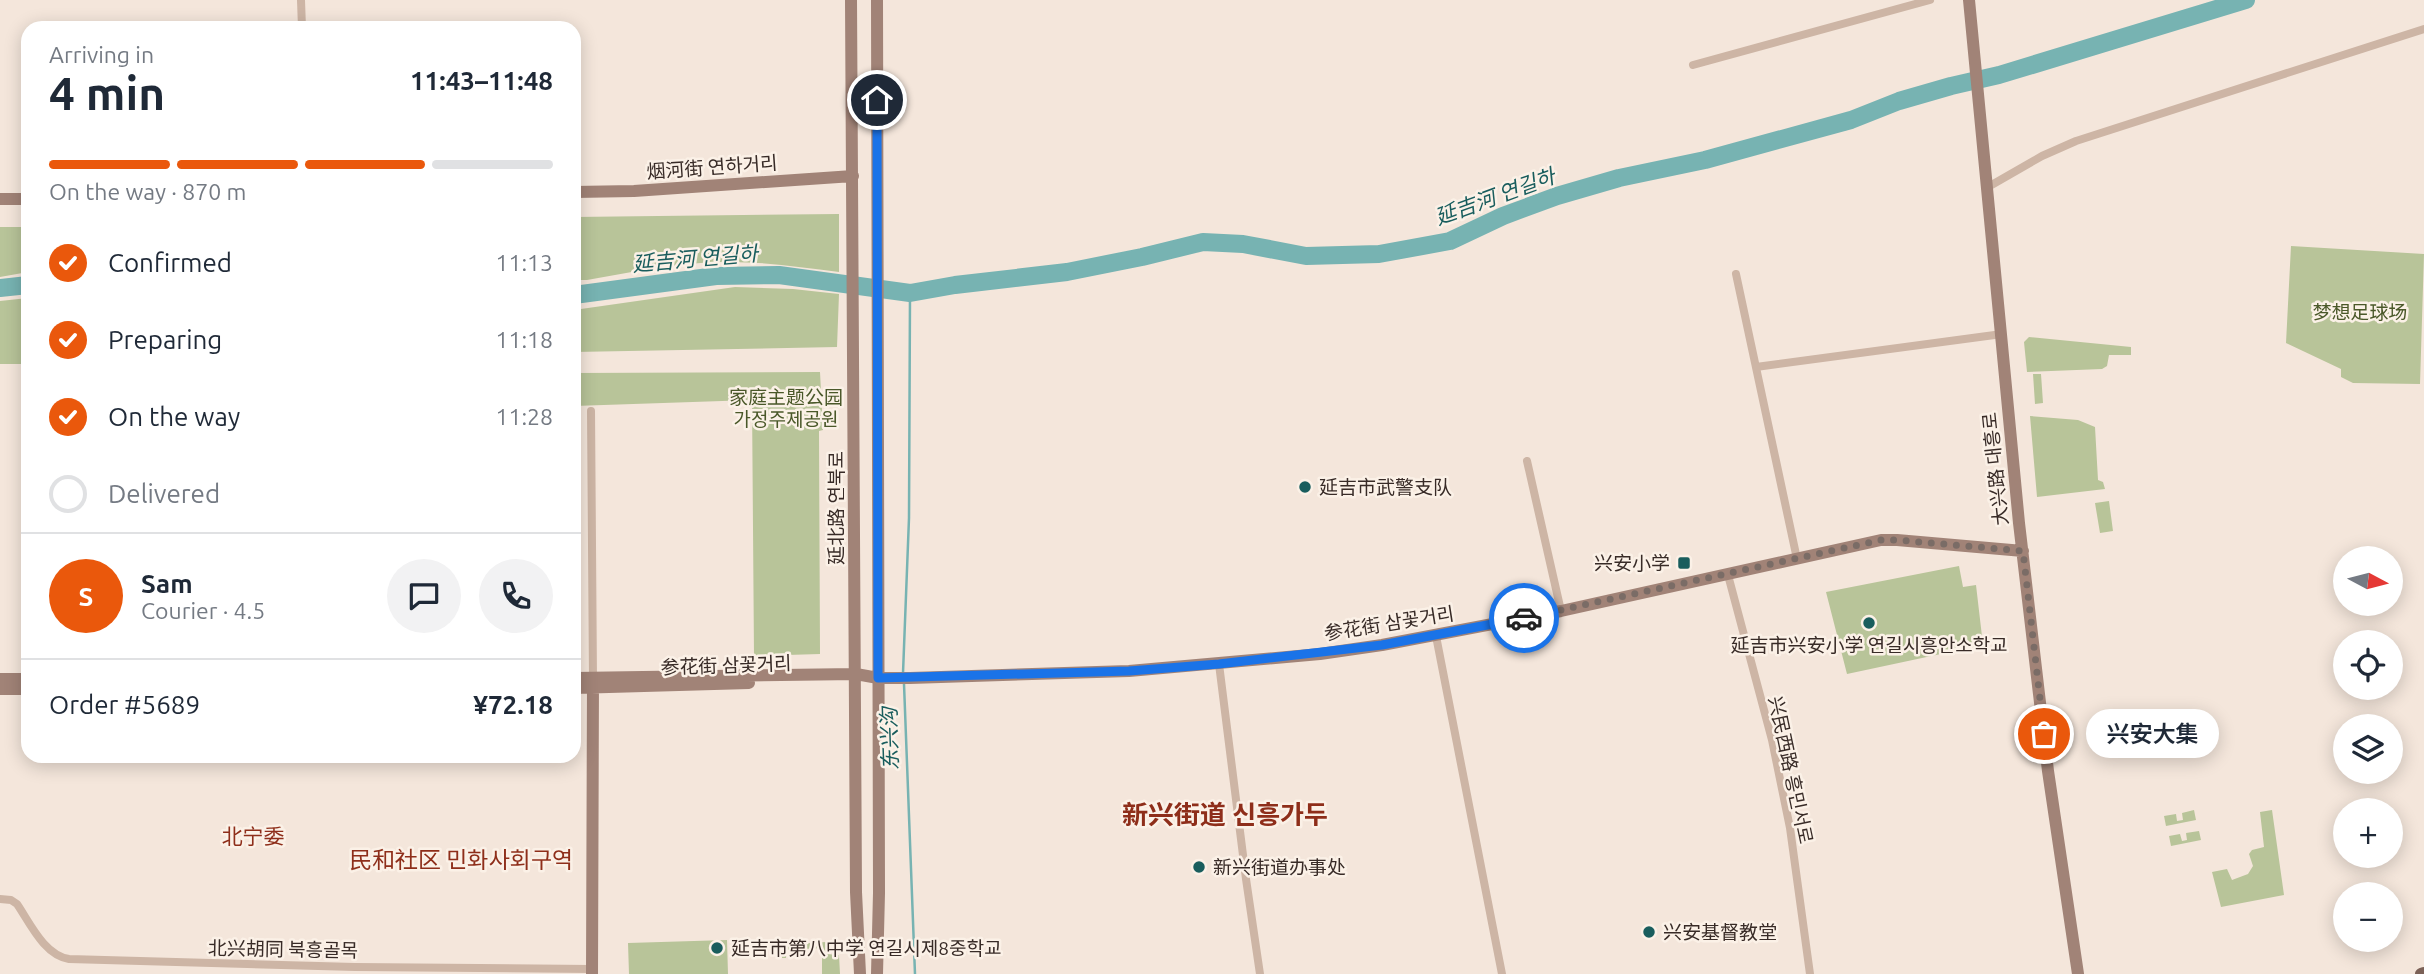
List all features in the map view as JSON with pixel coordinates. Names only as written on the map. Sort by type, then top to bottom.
[{"type":"street","points":[[301,0],[302,21]]},
{"type":"street","name":"延北路 연북로","points":[[851,0],[856,892],[860,974]]},
{"type":"street","points":[[877,0],[877,974]]},
{"type":"street","points":[[1693,65],[1930,0]]},
{"type":"street","name":"大兴路 대흥로","points":[[1969,0],[2023,551],[2048,771],[2078,974]]},
{"type":"street","points":[[1988,187],[2042,156],[2076,141],[2424,29]]},
{"type":"street","name":"烟河街 연하거리","points":[[581,192],[634,191],[853,176]]},
{"type":"street","points":[[0,199],[21,198]]},
{"type":"street","points":[[1736,274],[1797,559]]},
{"type":"street","points":[[1756,367],[2002,334]]},
{"type":"street","points":[[591,411],[592,971]]},
{"type":"street","points":[[1527,461],[1561,611]]},
{"type":"street","name":"参花街 삼꽃거리","points":[[581,686],[593,683],[1129,671],[1219,664],[1320,654],[1436,636],[1881,540],[2023,551]]},
{"type":"street","name":"兴民西路 흥민서로","points":[[1728,575],[1772,740],[1790,828],[1810,974]]},
{"type":"street","points":[[1436,636],[1502,974]]},
{"type":"street","points":[[1219,664],[1245,879],[1260,974]]},
{"type":"street","points":[[0,679],[21,679]]},
{"type":"street","name":"参花街 삼꽃거리","points":[[581,680],[593,683]]},
{"type":"street","points":[[0,689],[21,689]]},
{"type":"street","name":"北兴胡同 북흥골목","points":[[0,899],[11,900],[17,904],[47,948],[54,954],[69,959],[592,971]]},
{"type":"green space","points":[[839,214],[839,272],[765,263],[721,262],[671,266],[581,280],[581,217]]},
{"type":"green space","points":[[0,227],[21,227],[21,273],[0,277]]},
{"type":"green space","name":"梦想足球场","points":[[2291,246],[2424,254],[2420,384],[2353,383],[2341,377],[2341,369],[2286,343]]},
{"type":"green space","points":[[735,287],[839,294],[837,347],[581,352],[581,309]]},
{"type":"green space","points":[[21,299],[21,364],[0,364],[0,301]]},
{"type":"green space","points":[[2029,337],[2131,347],[2131,355],[2109,355],[2107,366],[2102,369],[2027,372],[2024,342]]},
{"type":"green space","name":"家庭主题公园 가정주제공원","points":[[820,372],[823,430],[819,431],[820,654],[754,656],[752,400],[581,406],[581,373]]},
{"type":"green space","points":[[2033,374],[2041,374],[2043,403],[2035,404]]},
{"type":"green space","points":[[2030,416],[2078,420],[2095,427],[2098,480],[2103,482],[2105,489],[2037,497]]},
{"type":"green space","points":[[2109,501],[2113,531],[2100,533],[2095,503]]},
{"type":"green space","points":[[1959,566],[1963,587],[1976,585],[1983,645],[1847,674],[1826,592]]},
{"type":"green space","points":[[2194,810],[2196,820],[2166,826],[2164,816],[2176,814],[2177,821],[2183,820],[2182,813]]},
{"type":"green space","points":[[2272,810],[2284,895],[2221,907],[2212,872],[2227,869],[2232,880],[2248,874],[2253,866],[2249,854],[2252,850],[2264,847],[2260,812]]},
{"type":"green space","points":[[2199,831],[2201,840],[2171,846],[2169,836],[2180,834],[2182,841],[2187,840],[2186,833]]},
{"type":"green space","points":[[727,940],[728,974],[629,974],[628,943]]},
{"type":"green space","points":[[826,942],[826,954],[839,955],[840,974],[822,974],[822,948],[786,950],[786,958],[782,958],[781,945]]},
{"type":"waterway","name":"延吉河 연길하","points":[[581,294],[716,276],[779,275],[910,293],[1067,272],[1203,242],[1243,244],[1306,256],[1379,254],[1450,241],[1503,216],[1557,196],[1619,178],[1705,160],[1851,120],[1899,101],[1999,75],[2246,0]]},
{"type":"waterway","name":"延吉河 연길하","points":[[0,288],[21,286]]},
{"type":"waterway","name":"东兴沟","points":[[903,673],[909,518],[910,293]]},
{"type":"waterway","name":"东兴沟","points":[[904,684],[915,974]]},
{"type":"way so far","points":[[1524,618],[1881,540],[2023,551],[2044,734]]},
{"type":"place","name":"延吉市武警支队","points":[[1305,487]]},
{"type":"place","name":"兴安小学","points":[[1684,563]]},
{"type":"place","name":"延吉市兴安小学 연길시흥안소학교","points":[[1869,623]]},
{"type":"place","name":"兴安大集","points":[[2044,734]]},
{"type":"place","name":"新兴街道办事处","points":[[1199,867]]},
{"type":"place","name":"兴安基督教堂","points":[[1649,932]]},
{"type":"place","name":"延吉市第八中学 연길시제8중학교","points":[[717,948]]},
{"type":"district","name":"新兴街道 신흥가두","points":[[1225,815]]},
{"type":"district","name":"北宁委","points":[[253,837]]},
{"type":"district","name":"民和社区 민화사회구역","points":[[461,860]]},
{"type":"route","points":[[877,100],[878,678],[1129,671],[1219,664],[1382,645],[1524,618]]}]
